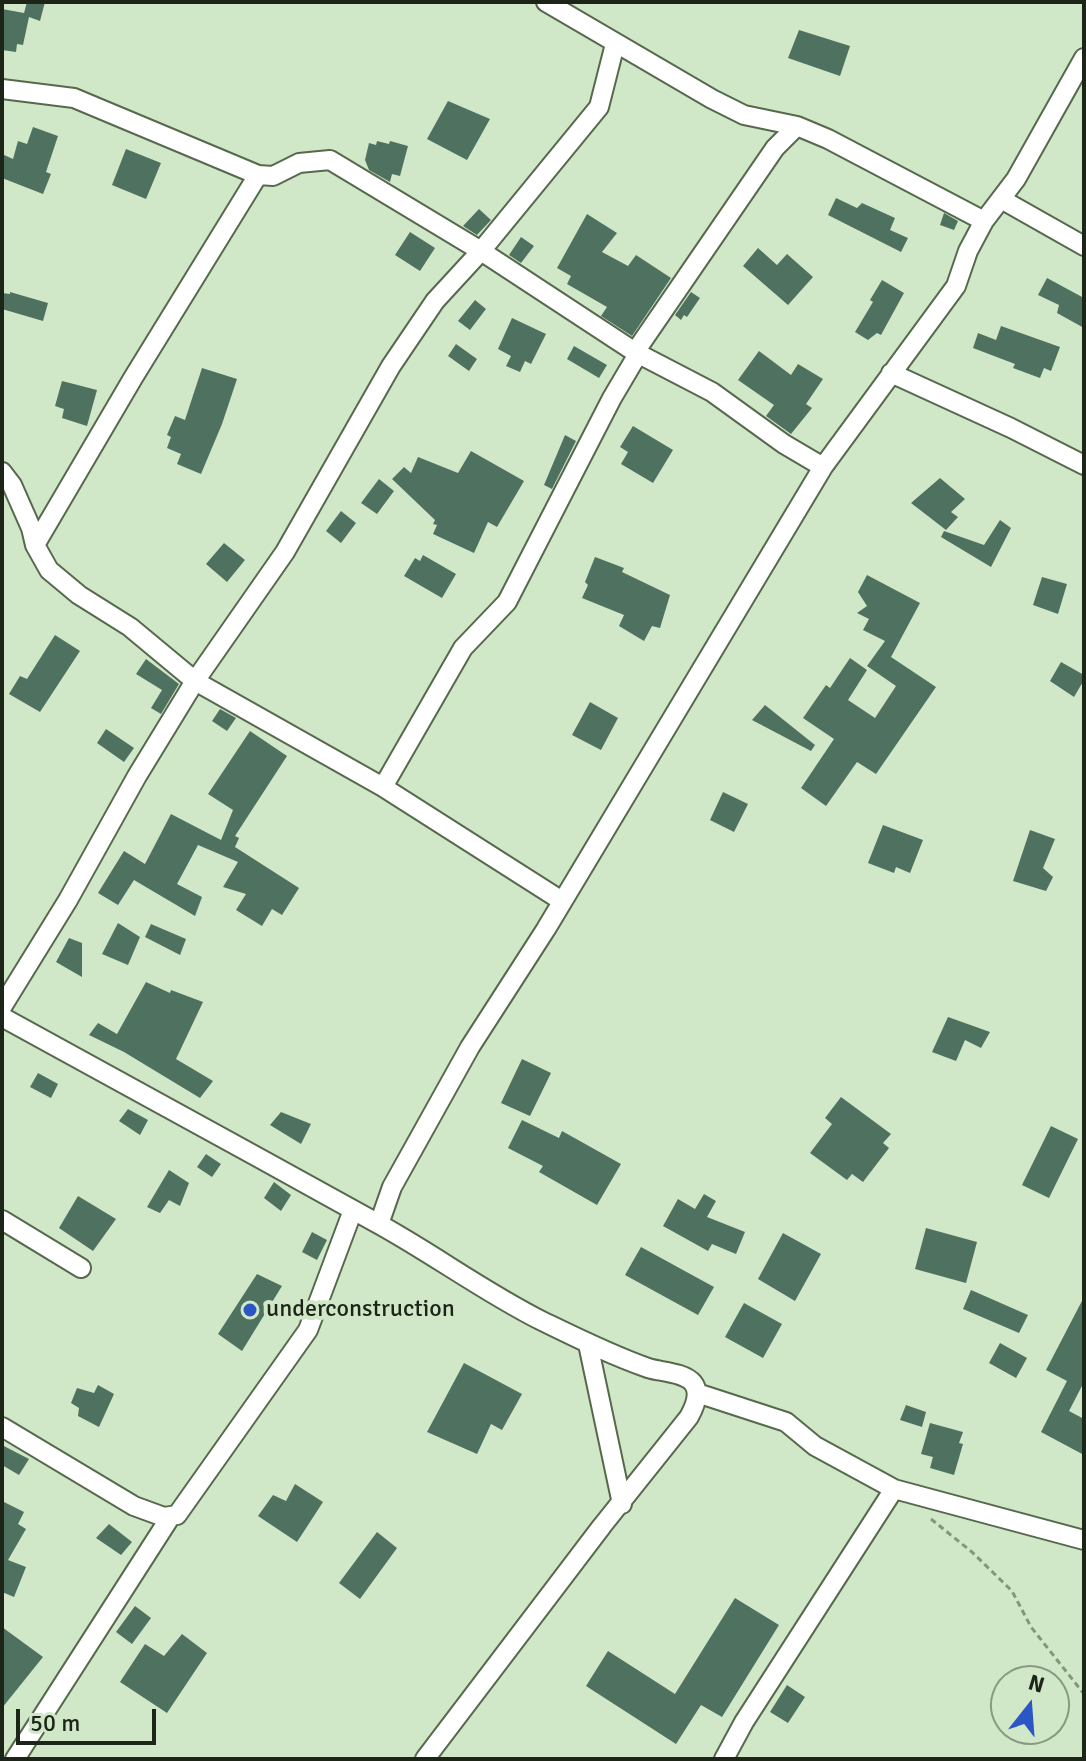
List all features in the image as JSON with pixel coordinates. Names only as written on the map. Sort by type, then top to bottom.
[{"type":"street","points":[[546,2],[744,115],[797,126],[828,139],[984,221]]},
{"type":"street","points":[[2,1007],[195,681],[285,552],[391,366],[435,301],[481,251],[599,107],[615,44]]},
{"type":"street","points":[[379,1224],[392,1187],[470,1047],[562,901],[823,467],[956,286],[968,251],[984,221],[1035,148],[1084,58]]},
{"type":"street","points":[[2,89],[74,98],[258,175],[273,176],[299,163],[330,160],[481,251],[636,353],[712,392],[784,444],[823,467]]},
{"type":"street","points":[[383,787],[463,648],[507,602],[636,353],[775,148],[797,126]]},
{"type":"street","points":[[35,545],[258,175]]},
{"type":"street","points":[[1001,199],[1084,246]]},
{"type":"street","points":[[891,373],[1084,465]]},
{"type":"street","points":[[2,472],[12,485],[35,545],[49,570],[79,595],[130,627],[195,681],[383,787],[562,901]]},
{"type":"street","points":[[2,1017],[379,1224],[463,1278],[588,1344],[650,1369],[684,1377],[693,1383],[697,1393],[689,1417],[425,1759]]},
{"type":"street","points":[[2,1427],[134,1506],[164,1517],[177,1515],[308,1330],[353,1210]]},
{"type":"street","points":[[2,1220],[81,1268]]},
{"type":"street","points":[[588,1344],[622,1504]]},
{"type":"street","points":[[697,1393],[786,1422],[815,1446],[894,1489],[1084,1540]]},
{"type":"street","points":[[724,1759],[744,1722],[894,1489]]},
{"type":"street","points":[[15,1759],[171,1516]]},
{"type":"path","points":[[927,1516],[972,1552],[1012,1591],[1031,1627],[1084,1694]]},
{"type":"building","points":[[27,2],[45,2],[40,21],[29,17],[23,45],[17,44],[16,52],[2,50],[2,9],[24,13]]},
{"type":"building","points":[[799,30],[850,46],[840,76],[788,58]]},
{"type":"building","points":[[448,101],[490,119],[467,160],[427,139]]},
{"type":"building","points":[[33,127],[58,136],[46,172],[51,174],[43,194],[2,178],[2,154],[13,159],[18,141],[27,144]]},
{"type":"building","points":[[377,141],[408,146],[400,176],[392,174],[390,182],[369,170],[365,160],[369,143],[376,145]]},
{"type":"building","points":[[126,149],[161,163],[146,199],[112,185]]},
{"type":"building","points":[[836,198],[857,208],[862,203],[895,218],[890,230],[908,238],[901,252],[828,215]]},
{"type":"building","points":[[479,209],[491,220],[477,235],[463,226]]},
{"type":"building","points":[[944,213],[958,221],[954,230],[940,225]]},
{"type":"building","points":[[587,214],[617,233],[602,252],[628,266],[636,255],[671,278],[632,336],[601,316],[607,307],[567,284],[571,276],[557,268]]},
{"type":"building","points":[[410,232],[435,248],[420,271],[395,255]]},
{"type":"building","points":[[521,237],[534,246],[521,263],[509,255]]},
{"type":"building","points":[[758,248],[777,265],[787,254],[813,277],[788,305],[743,266]]},
{"type":"building","points":[[1047,278],[1084,298],[1084,328],[1057,313],[1059,305],[1038,295]]},
{"type":"building","points":[[882,280],[904,293],[881,335],[877,333],[868,340],[855,332]]},
{"type":"building","points":[[10,292],[48,303],[43,321],[2,309],[2,293]]},
{"type":"building","points":[[691,292],[700,298],[687,317],[684,315],[681,320],[675,315]]},
{"type":"building","points":[[475,300],[486,309],[470,330],[458,321]]},
{"type":"building","points":[[512,318],[546,334],[531,364],[525,361],[520,372],[506,366],[511,356],[498,349]]},
{"type":"building","points":[[1001,326],[1060,347],[1051,371],[1044,368],[1040,378],[1013,368],[1015,364],[973,348],[978,333],[996,340]]},
{"type":"building","points":[[456,344],[477,359],[469,371],[448,356]]},
{"type":"building","points":[[574,346],[607,365],[599,378],[567,359]]},
{"type":"building","points":[[759,351],[791,375],[798,364],[823,379],[806,404],[812,408],[791,434],[766,416],[774,405],[738,380]]},
{"type":"building","points":[[202,368],[237,379],[201,474],[177,464],[181,454],[167,448],[171,437],[167,435],[175,416],[185,420]]},
{"type":"building","points":[[62,381],[97,390],[87,426],[62,418],[64,409],[55,406]]},
{"type":"building","points":[[633,426],[673,450],[653,483],[621,464],[628,452],[620,447]]},
{"type":"building","points":[[565,435],[576,441],[552,489],[544,485]]},
{"type":"building","points":[[471,451],[524,481],[497,527],[488,522],[474,553],[433,534],[437,525],[433,524],[435,520],[392,479],[404,467],[411,473],[418,457],[458,473]]},
{"type":"building","points":[[940,478],[965,499],[951,512],[958,517],[946,530],[911,503]]},
{"type":"building","points":[[379,479],[394,491],[377,514],[361,503]]},
{"type":"building","points":[[341,511],[356,523],[341,543],[326,531]]},
{"type":"building","points":[[1000,520],[1011,528],[991,567],[941,537],[944,531],[984,545]]},
{"type":"building","points":[[224,543],[245,560],[227,582],[206,564]]},
{"type":"building","points":[[423,555],[456,574],[442,598],[404,576],[415,558],[420,561]]},
{"type":"building","points":[[595,557],[624,568],[622,572],[670,595],[660,628],[652,626],[644,641],[619,626],[624,615],[582,598]]},
{"type":"building","points":[[867,575],[920,603],[891,657],[936,687],[876,774],[857,762],[826,806],[801,788],[834,739],[803,718],[826,685],[830,688],[850,658],[867,670],[848,700],[875,718],[896,686],[867,666],[885,641],[863,630],[869,619],[857,613],[867,606],[858,592]]},
{"type":"building","points":[[1042,577],[1067,584],[1058,614],[1033,605]]},
{"type":"building","points":[[55,635],[80,651],[40,712],[9,694],[20,676],[27,679]]},
{"type":"building","points":[[146,659],[179,684],[161,714],[151,708],[162,690],[136,674]]},
{"type":"building","points":[[1061,662],[1084,675],[1074,697],[1050,681]]},
{"type":"building","points":[[590,702],[618,718],[601,750],[572,735]]},
{"type":"building","points":[[765,705],[815,745],[811,751],[752,720]]},
{"type":"building","points":[[220,709],[236,718],[227,731],[212,721]]},
{"type":"building","points":[[106,729],[134,748],[124,762],[97,743]]},
{"type":"building","points":[[250,731],[287,756],[235,836],[239,838],[235,847],[299,888],[282,915],[272,909],[262,926],[236,910],[246,894],[223,887],[238,862],[198,845],[177,884],[202,897],[195,916],[134,880],[118,905],[98,893],[124,851],[145,864],[171,814],[221,840],[233,810],[208,794]]},
{"type":"building","points":[[723,792],[748,804],[734,832],[710,820]]},
{"type":"building","points":[[883,825],[923,840],[910,873],[896,867],[894,873],[868,863]]},
{"type":"building","points":[[1030,830],[1055,839],[1043,868],[1053,877],[1046,891],[1013,881]]},
{"type":"building","points":[[118,923],[140,937],[128,965],[102,954]]},
{"type":"building","points":[[151,924],[186,939],[180,955],[145,937]]},
{"type":"building","points":[[69,938],[82,943],[82,977],[56,962]]},
{"type":"building","points":[[146,982],[170,993],[171,990],[203,1002],[176,1059],[213,1081],[200,1098],[124,1052],[89,1035],[98,1023],[117,1034]]},
{"type":"building","points":[[948,1017],[990,1032],[981,1048],[965,1040],[956,1061],[932,1052]]},
{"type":"building","points":[[522,1059],[551,1073],[530,1116],[501,1103]]},
{"type":"building","points":[[38,1073],[58,1084],[51,1098],[30,1087]]},
{"type":"building","points":[[841,1097],[891,1134],[883,1143],[889,1148],[863,1182],[852,1174],[847,1180],[810,1153],[832,1124],[825,1118]]},
{"type":"building","points":[[128,1109],[148,1120],[140,1135],[119,1121]]},
{"type":"building","points":[[281,1112],[311,1124],[301,1144],[270,1125]]},
{"type":"building","points":[[522,1120],[559,1138],[562,1131],[621,1164],[597,1205],[539,1172],[543,1166],[508,1148]]},
{"type":"building","points":[[1051,1126],[1078,1139],[1049,1198],[1022,1185]]},
{"type":"building","points":[[206,1154],[221,1164],[212,1177],[197,1167]]},
{"type":"building","points":[[169,1170],[189,1183],[180,1206],[169,1200],[160,1213],[147,1207]]},
{"type":"building","points":[[274,1182],[291,1195],[281,1211],[264,1198]]},
{"type":"building","points":[[704,1194],[716,1201],[707,1217],[745,1232],[736,1254],[712,1244],[708,1251],[663,1226],[678,1199],[695,1209]]},
{"type":"building","points":[[78,1196],[116,1219],[93,1251],[59,1228]]},
{"type":"building","points":[[926,1228],[977,1242],[966,1283],[915,1269]]},
{"type":"building","points":[[312,1232],[327,1240],[317,1260],[302,1252]]},
{"type":"building","points":[[783,1233],[821,1254],[795,1301],[758,1279]]},
{"type":"building","points":[[641,1247],[714,1287],[698,1315],[625,1275]]},
{"type":"building","name":"underconstruction","points":[[257,1274],[282,1286],[242,1351],[218,1334]]},
{"type":"building","points":[[971,1290],[1028,1315],[1019,1333],[963,1309]]},
{"type":"building","points":[[1084,1297],[1084,1382],[1069,1411],[1084,1419],[1084,1455],[1041,1432],[1067,1381],[1046,1370]]},
{"type":"building","points":[[744,1303],[782,1324],[763,1358],[725,1337]]},
{"type":"building","points":[[1000,1343],[1027,1358],[1016,1378],[989,1363]]},
{"type":"building","points":[[464,1363],[522,1394],[502,1430],[491,1424],[477,1454],[427,1432]]},
{"type":"building","points":[[98,1385],[114,1394],[99,1427],[78,1416],[79,1408],[71,1403],[77,1388],[94,1393]]},
{"type":"building","points":[[906,1405],[926,1412],[922,1427],[900,1420]]},
{"type":"building","points":[[930,1423],[963,1432],[959,1443],[963,1444],[954,1475],[930,1468],[933,1457],[921,1454]]},
{"type":"building","points":[[2,1445],[29,1459],[19,1475],[2,1465]]},
{"type":"building","points":[[295,1484],[323,1502],[297,1542],[258,1516],[273,1495],[286,1501]]},
{"type":"building","points":[[2,1501],[24,1512],[18,1524],[26,1529],[8,1560],[26,1567],[14,1597],[2,1592]]},
{"type":"building","points":[[109,1524],[132,1542],[121,1555],[96,1538]]},
{"type":"building","points":[[377,1532],[397,1548],[360,1599],[339,1583]]},
{"type":"building","points":[[735,1598],[779,1625],[722,1717],[701,1705],[676,1744],[586,1686],[608,1651],[675,1694]]},
{"type":"building","points":[[135,1606],[151,1618],[132,1644],[116,1632]]},
{"type":"building","points":[[2,1627],[43,1657],[2,1708]]},
{"type":"building","points":[[182,1634],[207,1653],[167,1713],[120,1682],[145,1644],[164,1656]]},
{"type":"building","points":[[787,1685],[805,1697],[788,1723],[770,1712]]},
{"type":"place","name":"underconstruction","points":[[250,1310]]}]
